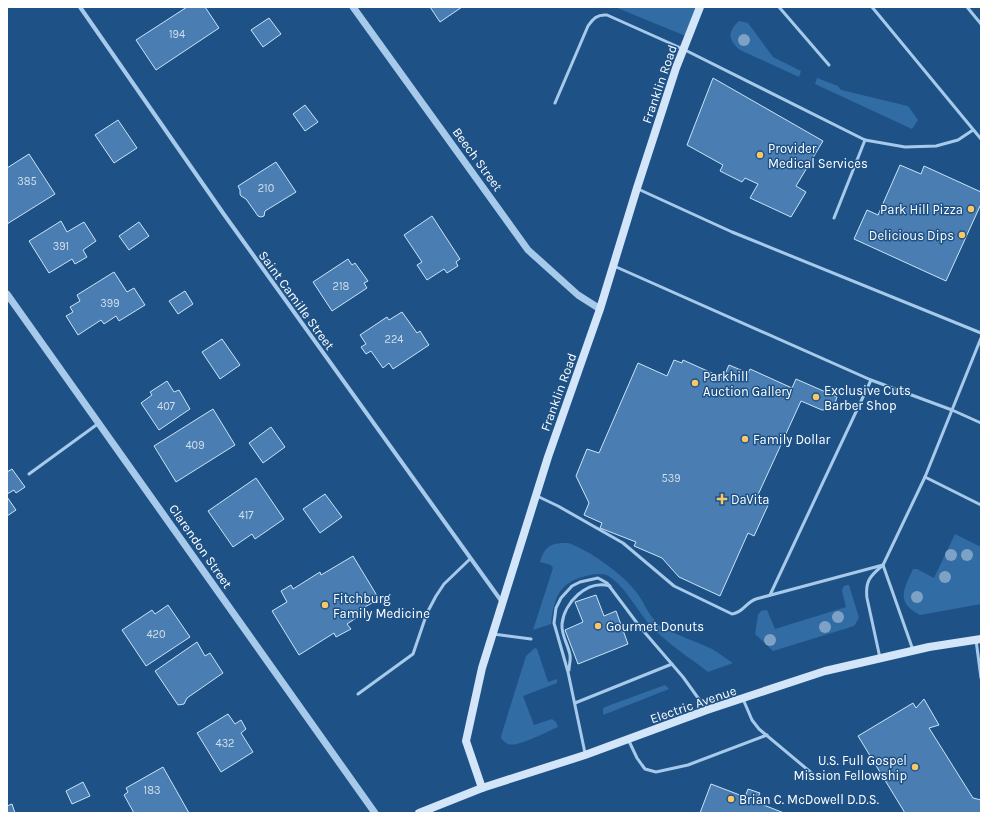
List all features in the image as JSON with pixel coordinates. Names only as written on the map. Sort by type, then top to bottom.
[{"type":"main road","name":"Franklin Road","points":[[482,788],[466,741],[482,668],[548,457],[614,266],[673,75],[700,7]]},
{"type":"main road","name":"Electric Avenue","points":[[419,813],[482,788],[586,755],[707,710],[825,672],[913,650],[979,639]]},
{"type":"street","name":"Saint Camille Street","points":[[80,7],[223,213],[502,602]]},
{"type":"street","name":"Beech Street","points":[[353,7],[528,250],[578,295],[600,309]]},
{"type":"street","name":"Clarendon Street","points":[[7,294],[375,813]]},
{"type":"lane","points":[[779,7],[830,65]]},
{"type":"lane","points":[[872,7],[981,139]]},
{"type":"lane","points":[[967,7],[981,24]]},
{"type":"lane","points":[[555,103],[588,26],[594,18],[601,14],[683,48],[865,140],[905,147],[936,146],[958,140],[974,130]]},
{"type":"lane","points":[[834,218],[865,140]]},
{"type":"lane","points":[[637,188],[732,232],[981,333]]},
{"type":"lane","points":[[614,266],[871,380],[952,410],[981,423]]},
{"type":"lane","points":[[880,658],[871,624],[866,589],[873,573],[883,565],[925,477],[981,338]]},
{"type":"lane","points":[[770,595],[871,380]]},
{"type":"lane","points":[[29,474],[98,423]]},
{"type":"lane","points":[[925,477],[981,505]]},
{"type":"lane","points":[[536,495],[623,543],[674,586],[732,614],[741,612],[746,604],[752,600],[883,565]]},
{"type":"lane","points":[[358,694],[413,654],[427,613],[436,596],[444,584],[470,558]]},
{"type":"lane","points":[[883,565],[913,650]]},
{"type":"lane","points":[[586,755],[568,672],[554,623],[556,608],[561,598],[572,586],[580,582],[592,578],[602,580],[611,587],[707,710]]},
{"type":"lane","points":[[568,672],[570,656],[562,631],[562,624],[567,609],[578,594],[584,590],[601,584],[611,587]]},
{"type":"lane","points":[[492,634],[531,639]]},
{"type":"lane","points":[[979,639],[981,678]]},
{"type":"lane","points":[[575,703],[672,664]]},
{"type":"lane","points":[[743,699],[752,720],[759,729],[814,775]]},
{"type":"lane","points":[[628,739],[637,758],[645,769],[656,772],[688,765],[767,735]]},
{"type":"shaded area","points":[[615,7],[700,7],[688,37]]},
{"type":"shaded area","points":[[739,21],[748,23],[773,57],[801,71],[799,77],[740,50],[733,43],[730,36],[732,29]]},
{"type":"shaded area","points":[[817,78],[838,86],[841,90],[908,106],[918,120],[912,129],[815,84]]},
{"type":"shaded area","points":[[955,534],[981,547],[981,604],[920,615],[912,610],[904,600],[905,589],[913,569],[917,569],[934,578]]},
{"type":"shaded area","points":[[568,543],[586,551],[606,564],[624,579],[637,593],[654,620],[662,627],[712,649],[733,663],[708,672],[655,630],[621,587],[610,577],[603,574],[590,575],[580,578],[565,586],[560,591],[554,605],[551,624],[533,630],[553,568],[551,565],[540,562],[542,556],[550,546]]},
{"type":"shaded area","points":[[849,585],[859,618],[854,626],[773,651],[755,634],[758,615],[761,611],[767,610],[775,629],[846,607],[842,591],[843,587]]},
{"type":"shaded area","points":[[535,648],[537,649],[548,682],[557,679],[557,683],[523,696],[534,725],[552,719],[556,722],[558,727],[518,744],[508,744],[501,738],[502,733],[526,656]]},
{"type":"shaded area","points":[[665,685],[669,689],[603,715],[603,709],[605,707]]},
{"type":"building","points":[[187,7],[205,7],[219,28],[156,70],[136,40]]},
{"type":"building","points":[[430,7],[462,7],[440,22]]},
{"type":"building","points":[[269,18],[281,34],[263,47],[251,30]]},
{"type":"building","name":"Provider Medical Services","points":[[713,78],[823,141],[796,186],[806,192],[791,217],[750,198],[758,184],[745,178],[742,182],[720,171],[723,165],[687,145]]},
{"type":"building","points":[[305,105],[318,122],[305,131],[293,114]]},
{"type":"building","points":[[118,120],[137,148],[114,163],[95,135]]},
{"type":"building","points":[[29,154],[55,194],[7,224],[7,168]]},
{"type":"building","points":[[276,162],[296,192],[265,211],[264,216],[261,217],[258,216],[246,199],[241,196],[238,186]]},
{"type":"building","points":[[900,165],[921,174],[924,166],[981,192],[981,204],[946,281],[854,239],[867,210],[878,215]]},
{"type":"building","points":[[432,216],[460,259],[456,262],[458,266],[447,273],[444,269],[427,280],[417,265],[422,262],[404,235]]},
{"type":"building","points":[[61,221],[67,232],[84,222],[96,241],[83,250],[87,257],[75,264],[72,259],[49,273],[29,241]]},
{"type":"building","points":[[139,222],[149,236],[129,250],[119,236]]},
{"type":"building","points":[[348,259],[352,265],[355,263],[368,281],[364,283],[367,288],[332,311],[313,282]]},
{"type":"building","points":[[114,272],[127,292],[134,288],[145,305],[119,321],[116,316],[104,324],[101,320],[78,335],[66,316],[73,312],[70,307],[80,301],[77,295]]},
{"type":"building","points":[[185,291],[193,304],[178,314],[169,301]]},
{"type":"building","points":[[402,312],[417,333],[420,331],[429,345],[393,369],[389,363],[383,368],[371,351],[366,354],[361,347],[366,344],[360,335],[387,317],[389,320]]},
{"type":"building","points":[[222,339],[240,365],[220,379],[202,352]]},
{"type":"building","points":[[674,360],[682,363],[683,360],[723,378],[729,365],[748,373],[750,369],[792,388],[796,379],[837,397],[833,409],[822,410],[801,401],[757,497],[769,503],[754,536],[748,533],[720,596],[679,577],[662,558],[634,546],[636,542],[600,528],[602,523],[584,515],[589,503],[576,476],[587,449],[599,453],[638,363],[667,376]]},
{"type":"building","points":[[167,381],[174,392],[179,390],[190,409],[159,430],[141,403],[152,395],[150,392]]},
{"type":"building","points":[[213,409],[235,445],[176,482],[154,446]]},
{"type":"building","points":[[271,427],[285,447],[263,463],[249,443]]},
{"type":"building","points":[[12,469],[25,487],[16,493],[14,490],[7,494],[7,472]]},
{"type":"building","points":[[256,478],[284,519],[255,539],[252,534],[233,547],[208,511]]},
{"type":"building","points":[[325,494],[342,517],[320,533],[303,509]]},
{"type":"building","points":[[7,497],[16,510],[7,516]]},
{"type":"building","name":"Fitchburg Family Medicine","points":[[353,556],[379,599],[363,608],[365,612],[347,624],[351,629],[336,637],[334,633],[299,655],[272,611],[287,602],[281,591],[291,585],[293,589],[320,572],[321,575]]},
{"type":"building","name":"Gourmet Donuts","points":[[596,595],[604,616],[616,611],[628,644],[578,664],[565,630],[583,622],[575,602]]},
{"type":"building","points":[[168,605],[190,637],[146,666],[122,630],[152,610],[155,614]]},
{"type":"building","points":[[197,642],[205,656],[210,653],[223,673],[187,698],[184,704],[178,705],[155,671]]},
{"type":"building","name":"U.S. Full Gospel Mission Fellowship","points":[[924,699],[939,725],[929,728],[973,798],[981,800],[981,813],[905,813],[858,736],[913,703],[916,708]]},
{"type":"building","points":[[228,714],[235,724],[241,720],[246,729],[241,733],[253,752],[221,772],[197,733]]},
{"type":"building","points":[[163,767],[189,813],[134,813],[124,795],[128,792],[126,788]]},
{"type":"building","points":[[83,782],[90,796],[72,804],[66,791]]},
{"type":"building","name":"Brian C. McDowell D.D.S.","points":[[711,784],[745,797],[748,789],[760,793],[756,802],[784,813],[700,813]]},
{"type":"building","points":[[12,804],[15,813],[7,813],[7,806]]},
{"type":"place","name":"Provider Medical Services","points":[[760,155]]},
{"type":"place","name":"Park Hill Pizza","points":[[971,209]]},
{"type":"place","name":"Delicious Dips","points":[[962,235]]},
{"type":"place","name":"Parkhill Auction Gallery","points":[[695,383]]},
{"type":"place","name":"Exclusive Cuts Barber Shop","points":[[816,397]]},
{"type":"place","name":"Family Dollar","points":[[745,439]]},
{"type":"place","name":"DaVita","points":[[722,499]]},
{"type":"place","name":"Fitchburg Family Medicine","points":[[325,605]]},
{"type":"place","name":"Gourmet Donuts","points":[[598,626]]},
{"type":"place","name":"U.S. Full Gospel Mission Fellowship","points":[[915,767]]},
{"type":"place","name":"Brian C. McDowell D.D.S.","points":[[731,799]]}]
